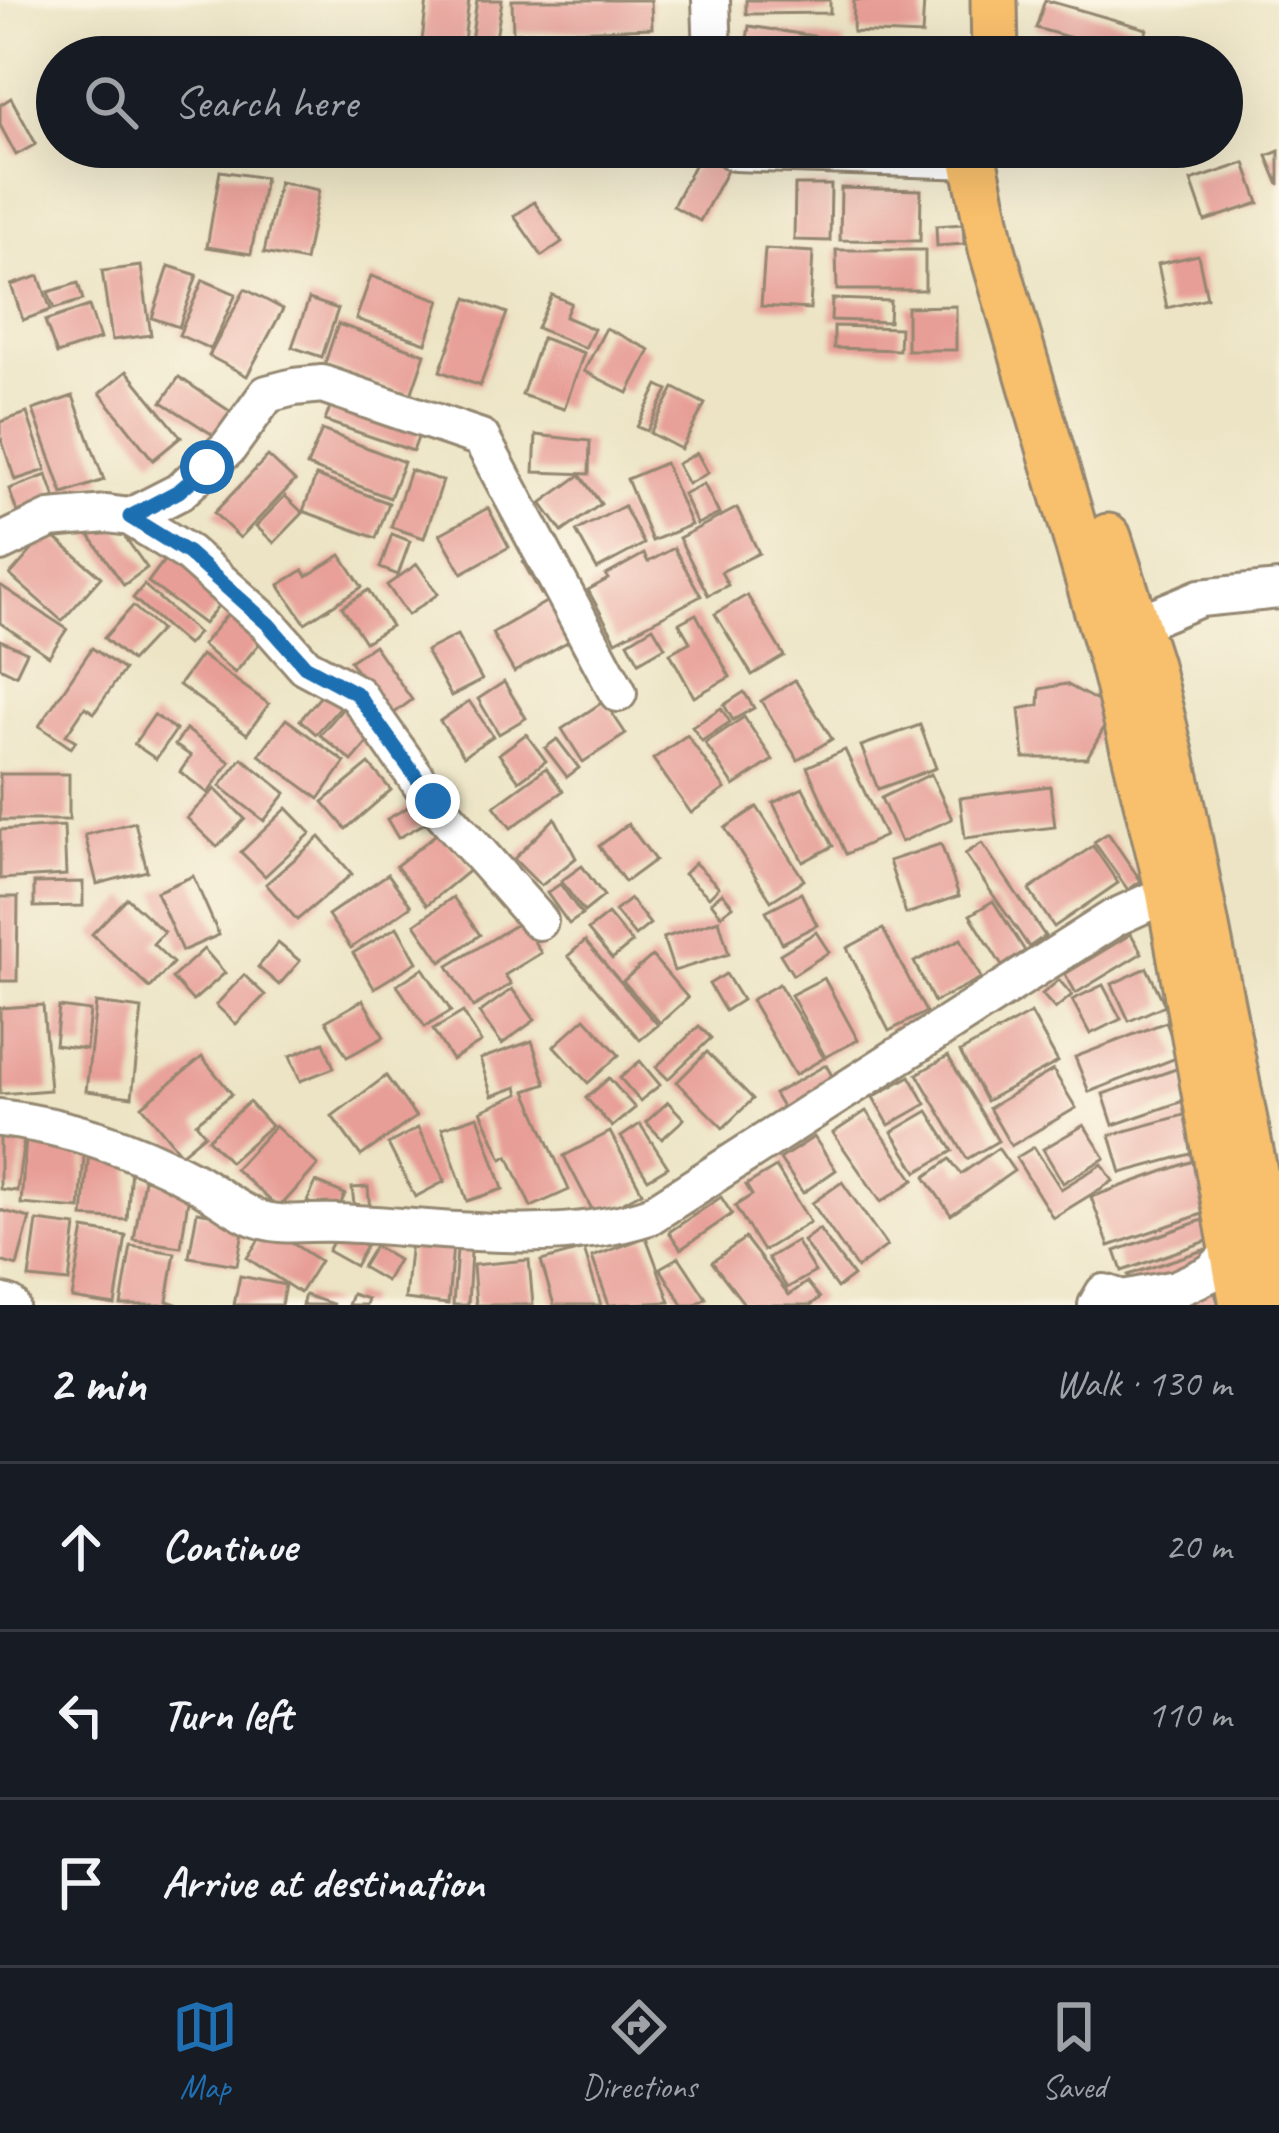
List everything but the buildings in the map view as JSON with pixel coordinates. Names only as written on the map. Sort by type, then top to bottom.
[{"type":"main road","points":[[964,0],[964,36]]},
{"type":"main road","points":[[994,0],[994,36]]},
{"type":"main road","points":[[985,168],[1008,309],[1136,672],[1279,1298]]},
{"type":"main road","points":[[1184,885],[1243,1305]]},
{"type":"street","points":[[711,0],[712,36]]},
{"type":"street","points":[[130,517],[179,491],[227,448],[268,394],[294,387],[322,384],[481,438],[618,693]]},
{"type":"street","points":[[0,543],[50,519],[78,513],[130,517],[188,553],[268,624],[305,666],[357,694],[433,801],[538,921]]},
{"type":"street","points":[[1136,672],[1201,598],[1279,590]]},
{"type":"street","points":[[0,1118],[115,1144],[194,1181],[254,1218],[283,1225],[326,1222],[506,1233],[608,1229],[649,1216],[1114,917],[1184,885]]},
{"type":"street","points":[[1097,1305],[1104,1293],[1123,1299],[1176,1289],[1211,1274],[1232,1252]]},
{"type":"street","points":[[0,1302],[10,1305]]},
{"type":"route","points":[[207,467],[179,491],[130,517],[188,553],[268,624],[305,666],[357,694],[433,801]]}]
